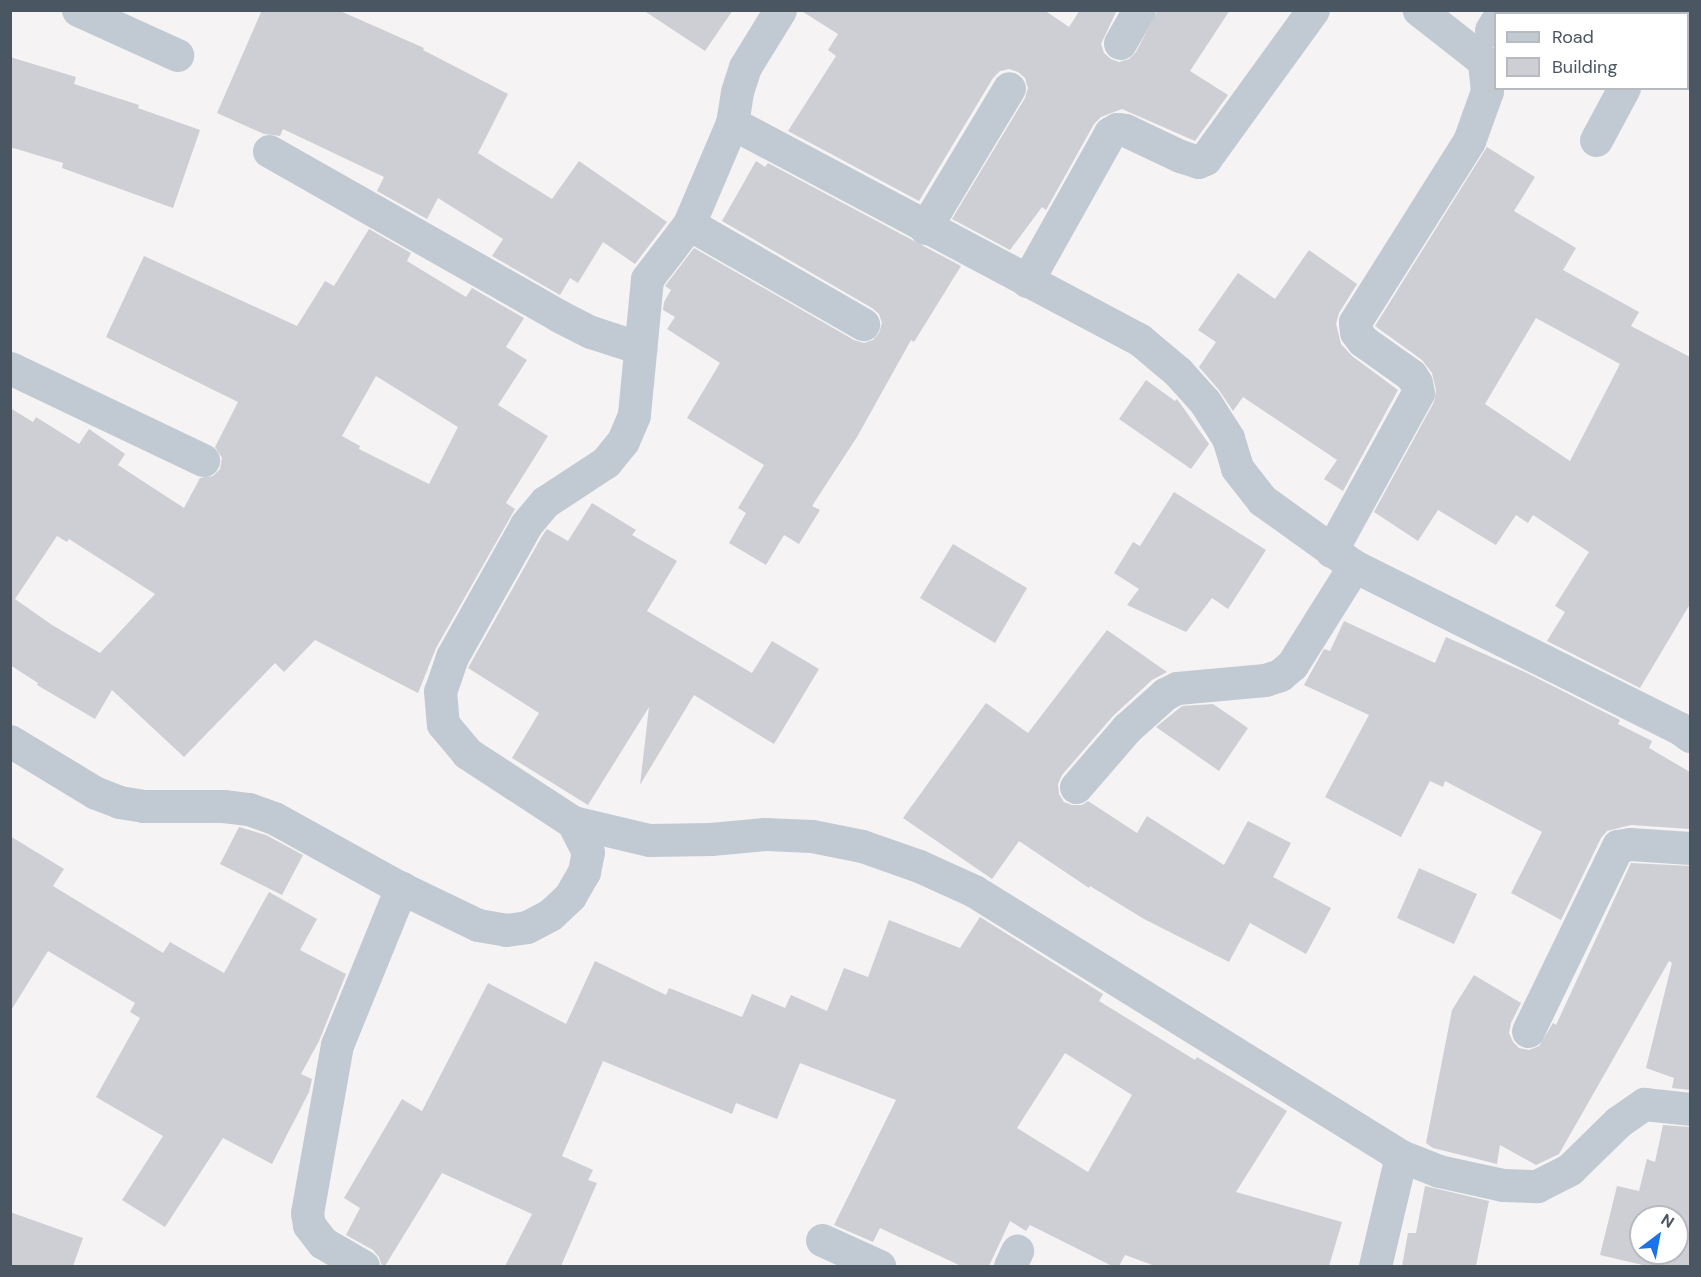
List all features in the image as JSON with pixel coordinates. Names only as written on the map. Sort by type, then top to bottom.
[{"type":"street","points":[[78,10],[177,55]]},
{"type":"street","points":[[780,10],[758,41],[745,67],[737,92],[732,123],[689,224],[647,279],[634,414],[623,441],[606,462],[545,502],[526,525],[452,657],[440,691],[443,724],[467,753],[573,822],[649,840],[711,839],[765,834],[812,836],[861,846],[919,866],[974,891],[1401,1156],[1439,1171],[1503,1185],[1537,1186],[1570,1169],[1618,1122],[1644,1104],[1690,1109]]},
{"type":"street","points":[[1120,43],[1138,10]]},
{"type":"street","points":[[1027,281],[1110,133],[1117,129],[1125,130],[1180,156],[1198,162],[1205,159],[1313,10]]},
{"type":"street","points":[[1076,787],[1127,728],[1165,694],[1178,688],[1265,680],[1292,665],[1418,393],[1411,375],[1363,341],[1356,332],[1355,322],[1469,141],[1487,91],[1484,61],[1419,10]]},
{"type":"street","points":[[926,228],[1009,88]]},
{"type":"street","points":[[1596,140],[1623,90]]},
{"type":"street","points":[[732,123],[1140,340],[1178,372],[1205,402],[1228,438],[1237,468],[1262,500],[1342,558],[1679,728],[1690,736]]},
{"type":"street","points":[[269,151],[559,316],[591,332],[640,348]]},
{"type":"street","points":[[689,224],[863,324]]},
{"type":"street","points":[[10,368],[203,460]]},
{"type":"street","points":[[10,741],[96,793],[119,802],[143,806],[223,806],[249,809],[274,818],[402,888],[478,925],[506,930],[526,927],[551,914],[570,896],[584,872],[588,852],[573,822]]},
{"type":"street","points":[[1528,1031],[1618,846],[1630,844],[1690,848]]},
{"type":"street","points":[[363,1266],[323,1243],[309,1225],[307,1213],[337,1045],[402,888]]},
{"type":"street","points":[[1375,1266],[1401,1156]]},
{"type":"street","points":[[822,1240],[879,1266]]},
{"type":"building","points":[[262,10],[338,10],[424,48],[423,50],[508,94],[478,153],[552,199],[579,161],[667,222],[635,264],[603,242],[578,283],[570,278],[560,295],[492,256],[503,239],[438,198],[427,219],[377,191],[384,177],[283,129],[280,136],[264,134],[217,113]]},
{"type":"building","points":[[643,10],[733,10],[705,51]]},
{"type":"building","points":[[800,10],[1044,10],[1069,27],[1080,10],[1117,10],[1101,44],[1104,53],[1119,62],[1129,59],[1136,52],[1158,10],[1230,10],[1190,71],[1228,95],[1195,141],[1122,109],[1101,117],[1094,124],[1046,210],[1042,207],[1010,250],[952,219],[1025,98],[1028,88],[1025,78],[1009,69],[1000,71],[993,78],[919,201],[788,131],[836,56],[828,50],[838,34]]},
{"type":"building","points":[[10,57],[76,77],[74,84],[139,105],[138,108],[200,130],[173,208],[62,168],[63,163],[10,147]]},
{"type":"building","points":[[1487,147],[1535,177],[1514,211],[1576,248],[1563,270],[1639,312],[1631,326],[1690,357],[1690,604],[1640,688],[1547,641],[1565,612],[1555,606],[1589,552],[1533,515],[1528,523],[1516,515],[1496,545],[1438,510],[1418,541],[1374,512],[1434,402],[1436,390],[1432,373],[1422,360],[1375,326]],"holes":[[[1536,318],[1620,364],[1570,461],[1485,404]]]},
{"type":"building","points":[[756,161],[765,167],[768,163],[961,266],[914,342],[911,340],[857,437],[812,506],[820,510],[799,544],[784,535],[766,565],[729,543],[746,513],[738,508],[764,465],[687,418],[720,363],[667,329],[675,317],[663,310],[664,302],[671,290],[665,286],[694,248],[854,340],[864,343],[873,340],[879,333],[882,323],[879,314],[872,308],[722,221]]},
{"type":"building","points":[[369,229],[411,253],[407,261],[466,297],[472,288],[524,318],[506,347],[527,360],[498,405],[548,436],[506,503],[515,509],[436,648],[418,693],[315,640],[284,672],[275,663],[184,757],[112,690],[95,719],[37,685],[38,683],[10,665],[10,408],[33,422],[36,417],[79,444],[89,429],[125,454],[118,465],[184,508],[200,478],[213,476],[220,469],[222,458],[215,447],[238,402],[106,337],[144,256],[297,326],[325,281],[334,286]],"holes":[[[376,376],[458,427],[429,484],[359,449],[360,446],[342,436]],[[57,536],[67,542],[69,539],[155,594],[100,653],[52,625],[15,599]]]},
{"type":"building","points":[[1309,250],[1357,284],[1339,313],[1336,324],[1341,344],[1352,356],[1398,390],[1343,491],[1324,479],[1337,460],[1243,397],[1233,411],[1199,367],[1216,342],[1198,330],[1238,273],[1275,299]]},
{"type":"building","points":[[1146,380],[1175,401],[1177,399],[1209,444],[1191,469],[1119,419]]},
{"type":"building","points":[[1174,492],[1266,550],[1228,609],[1212,598],[1186,632],[1127,605],[1139,589],[1114,573],[1133,542],[1140,546]]},
{"type":"building","points":[[592,503],[636,530],[632,535],[677,561],[647,611],[752,673],[772,641],[819,669],[774,744],[694,695],[640,785],[649,707],[588,805],[512,758],[539,713],[468,668],[547,529],[568,541]]},
{"type":"building","points":[[953,544],[1027,588],[995,643],[920,598]]},
{"type":"building","points":[[1344,621],[1435,663],[1446,637],[1527,673],[1620,720],[1618,724],[1652,741],[1649,748],[1690,772],[1690,829],[1631,825],[1607,831],[1601,838],[1561,920],[1511,893],[1542,832],[1445,781],[1443,787],[1430,781],[1401,837],[1325,797],[1369,715],[1304,685],[1324,649],[1330,651]]},
{"type":"building","points":[[1107,630],[1167,672],[1152,680],[1113,716],[1062,775],[1058,784],[1059,794],[1064,802],[1072,805],[1082,805],[1088,801],[1137,833],[1147,816],[1224,865],[1248,821],[1291,843],[1273,877],[1331,908],[1306,954],[1250,923],[1229,962],[1144,919],[1090,886],[1089,888],[1019,841],[992,879],[903,818],[986,703],[1028,733]]},
{"type":"building","points":[[1213,704],[1248,728],[1219,771],[1156,727],[1182,706]]},
{"type":"building","points":[[239,827],[266,835],[303,855],[282,895],[220,864]]},
{"type":"building","points":[[10,836],[64,869],[53,886],[163,953],[170,942],[224,973],[269,892],[317,919],[300,950],[346,974],[319,1041],[301,1074],[312,1079],[309,1092],[272,1164],[223,1138],[165,1227],[122,1200],[163,1136],[96,1097],[140,1018],[130,1012],[135,1003],[48,951],[10,1012]]},
{"type":"building","points":[[1631,863],[1690,866],[1690,1090],[1672,1088],[1674,1078],[1646,1068],[1672,963],[1669,961],[1559,1154],[1536,1165],[1500,1145],[1497,1164],[1433,1148],[1426,1143],[1452,1010],[1474,975],[1521,1003],[1511,1023],[1509,1033],[1513,1042],[1519,1048],[1529,1050],[1539,1046],[1553,1023],[1556,1025]]},
{"type":"building","points":[[1419,868],[1477,894],[1454,944],[1397,918]]},
{"type":"building","points":[[980,917],[1103,994],[1099,1001],[1195,1060],[1197,1057],[1287,1111],[1236,1192],[1342,1222],[1329,1266],[1155,1266],[1125,1255],[1119,1266],[1112,1266],[1030,1225],[1026,1231],[1010,1221],[989,1266],[961,1266],[880,1228],[873,1242],[834,1225],[896,1100],[800,1063],[777,1119],[736,1103],[732,1114],[603,1061],[562,1156],[593,1170],[588,1180],[597,1183],[561,1266],[505,1266],[532,1214],[442,1173],[385,1266],[382,1266],[373,1250],[346,1235],[360,1208],[344,1198],[402,1099],[422,1111],[488,983],[566,1024],[595,961],[666,995],[669,988],[742,1017],[752,994],[785,1008],[791,995],[827,1011],[844,968],[868,977],[889,920],[960,948]],"holes":[[[1065,1053],[1132,1095],[1088,1172],[1017,1128]]]},
{"type":"building","points":[[1663,1125],[1690,1127],[1690,1266],[1643,1265],[1689,1265],[1689,1205],[1629,1205],[1629,1262],[1600,1255],[1617,1186],[1639,1191],[1647,1159],[1655,1162]]},
{"type":"building","points":[[1425,1186],[1489,1201],[1476,1266],[1402,1266],[1408,1233],[1416,1233]]},
{"type":"building","points":[[10,1212],[83,1238],[73,1266],[10,1266]]}]
